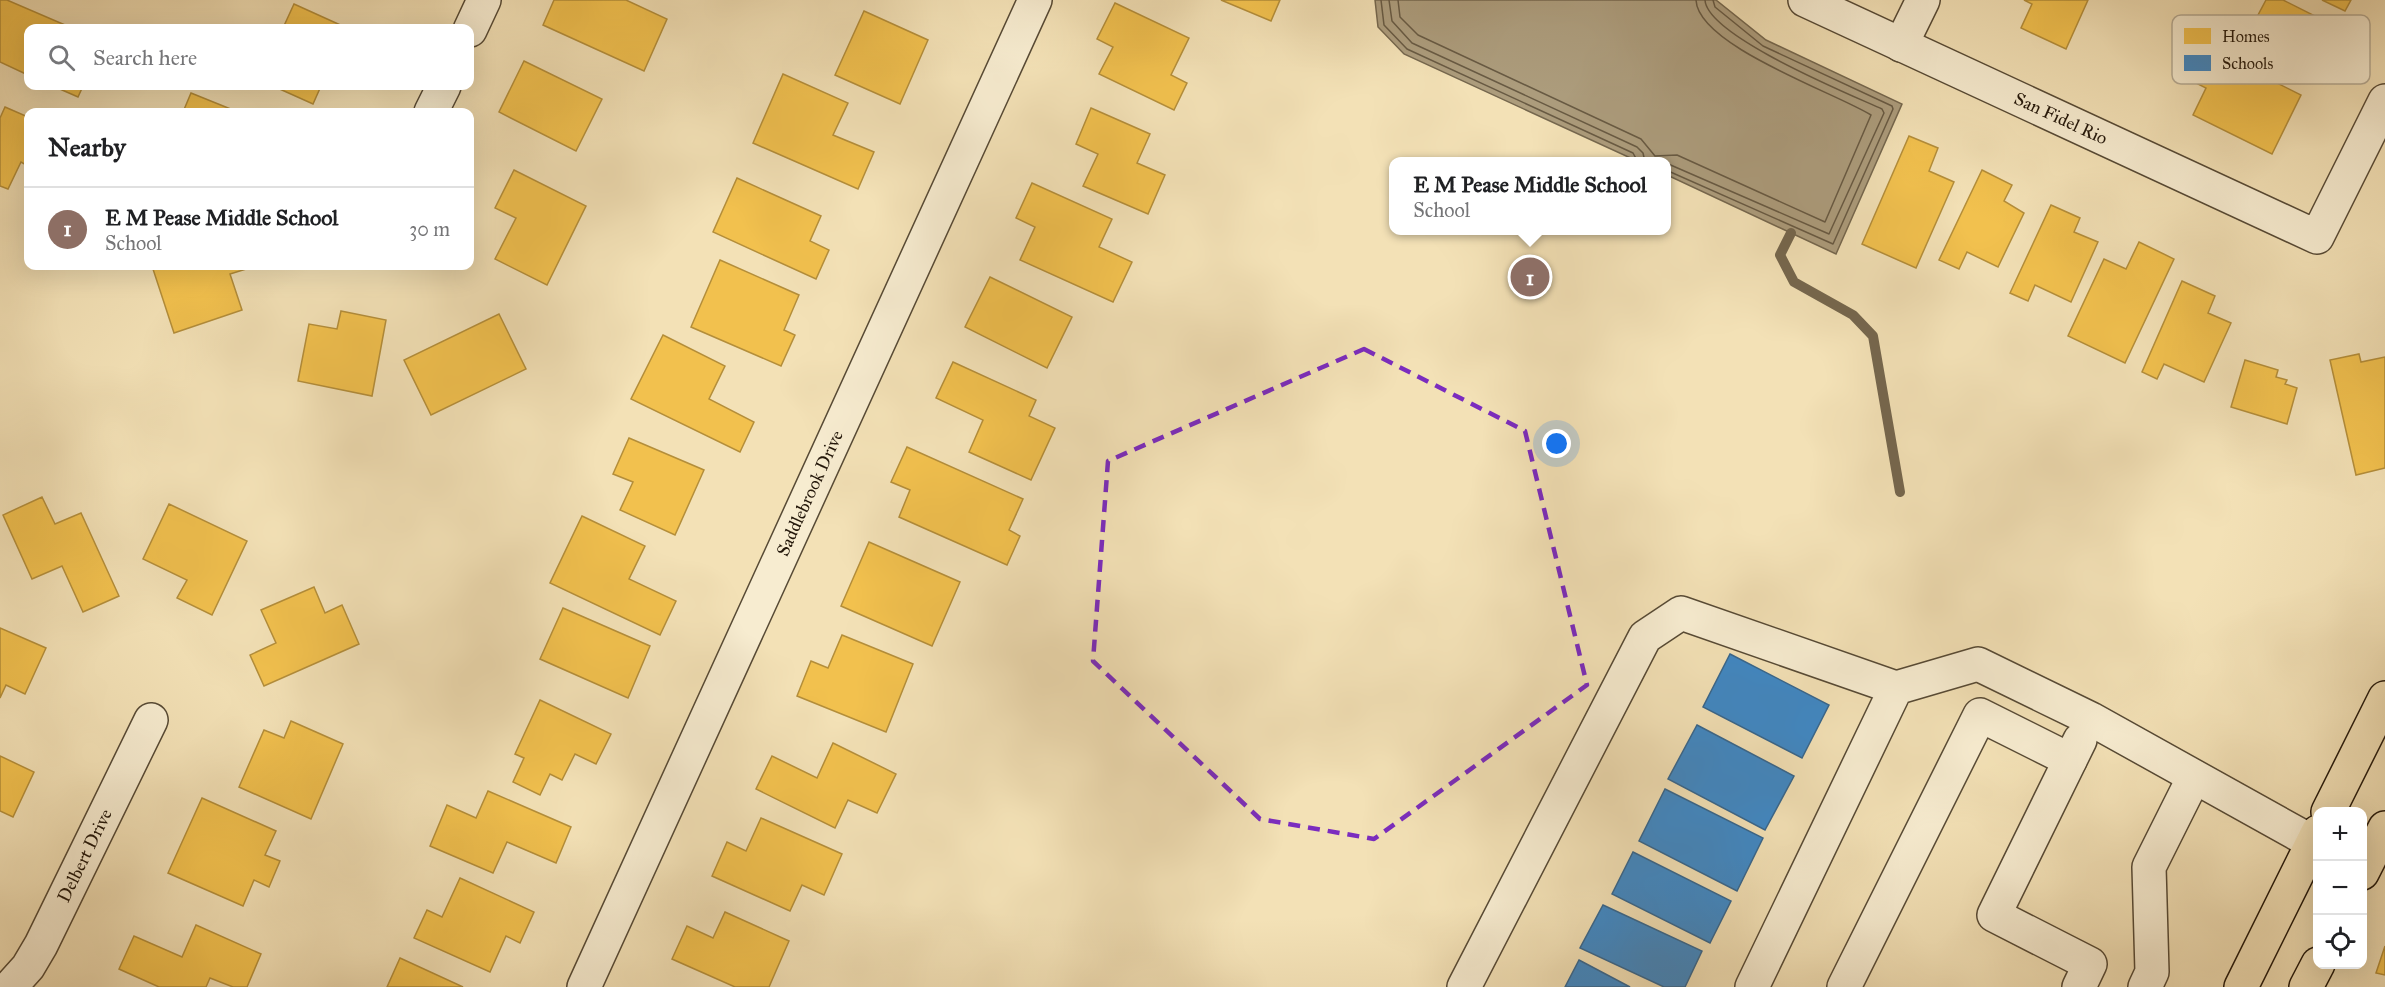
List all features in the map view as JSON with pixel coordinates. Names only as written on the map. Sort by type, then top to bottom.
[{"type":"main road","points":[[2330,807],[2385,698]]},
{"type":"main road","points":[[2367,863],[2385,828]]},
{"type":"main road","points":[[2241,987],[2313,846]]},
{"type":"main road","points":[[2306,987],[2315,969]]},
{"type":"street","points":[[473,24],[484,0]]},
{"type":"street","name":"Saddlebrook Drive","points":[[584,987],[1035,0]]},
{"type":"street","name":"San Fidel Rio","points":[[1805,0],[2316,237],[2385,101]]},
{"type":"street","points":[[1901,45],[1923,0]]},
{"type":"street","points":[[433,108],[442,90]]},
{"type":"street","points":[[1464,987],[1645,637],[1681,613],[1896,688],[1978,664],[2091,719],[2194,777],[2313,838]]},
{"type":"street","points":[[1752,987],[1896,688]]},
{"type":"street","points":[[1844,987],[1980,715],[2070,760]]},
{"type":"street","points":[[2079,987],[2090,964],[1994,915],[2091,719]]},
{"type":"street","name":"Delbert Drive","points":[[10,987],[28,967],[42,945],[151,720]]},
{"type":"street","points":[[2145,987],[2152,972],[2149,867],[2194,777]]},
{"type":"highlighted area","points":[[1364,349],[1525,431],[1587,685],[1374,839],[1260,819],[1093,661],[1108,461]]},
{"type":"water","points":[[1375,0],[1716,0],[1766,40],[1902,104],[1836,254],[1671,177],[1671,157],[1628,157],[1404,54],[1378,27]]},
{"type":"building: Homes","points":[[0,0],[7,0],[63,24],[24,24],[24,73],[0,62]]},
{"type":"building: Homes","points":[[554,0],[626,0],[667,19],[644,71],[543,25]]},
{"type":"building: Homes","points":[[1221,0],[1280,0],[1271,21]]},
{"type":"building: Homes","points":[[2024,0],[2088,0],[2066,49],[2021,28],[2032,4]]},
{"type":"building: Homes","points":[[2266,0],[2283,0],[2313,15],[2258,15]]},
{"type":"building: Homes","points":[[2322,0],[2351,0],[2345,11]]},
{"type":"building: Homes","points":[[1115,3],[1189,38],[1171,75],[1187,83],[1174,110],[1099,74],[1113,47],[1097,39]]},
{"type":"building: Homes","points":[[294,4],[338,24],[285,24]]},
{"type":"building: Homes","points":[[864,11],[928,40],[900,104],[835,75]]},
{"type":"building: Homes","points":[[524,61],[602,99],[576,151],[499,112]]},
{"type":"building: Homes","points":[[783,74],[848,103],[833,135],[874,152],[858,189],[753,143]]},
{"type":"building: Homes","points":[[2198,84],[2279,84],[2301,95],[2272,154],[2193,115],[2206,88]]},
{"type":"building: Homes","points":[[62,90],[81,90],[78,97]]},
{"type":"building: Homes","points":[[282,90],[319,90],[313,104]]},
{"type":"building: Homes","points":[[191,93],[228,108],[185,108]]},
{"type":"building: Homes","points":[[5,107],[24,115],[24,164],[21,162],[8,189],[0,186],[0,118]]},
{"type":"building: Homes","points":[[1091,108],[1150,134],[1137,163],[1165,175],[1148,214],[1083,186],[1098,154],[1076,144]]},
{"type":"building: Homes","points":[[1909,136],[1938,148],[1929,171],[1954,182],[1916,268],[1862,244]]},
{"type":"building: Homes","points":[[514,170],[586,206],[547,285],[495,259],[516,218],[495,208]]},
{"type":"building: Homes","points":[[1982,170],[2012,185],[2004,201],[2024,213],[1998,267],[1967,252],[1959,269],[1939,260]]},
{"type":"building: Homes","points":[[737,178],[821,216],[810,241],[829,250],[816,279],[713,232]]},
{"type":"building: Homes","points":[[1032,183],[1112,219],[1099,247],[1132,262],[1113,302],[1020,260],[1035,227],[1016,218]]},
{"type":"building: Homes","points":[[2051,205],[2080,218],[2074,232],[2098,242],[2071,302],[2035,285],[2028,301],[2010,293]]},
{"type":"building: Homes","points":[[2139,242],[2174,259],[2125,363],[2068,336],[2104,259],[2126,269]]},
{"type":"building: Homes","points":[[720,260],[799,295],[784,330],[795,335],[781,366],[691,327]]},
{"type":"building: Homes","points":[[153,270],[243,270],[230,274],[242,310],[174,333]]},
{"type":"building: Homes","points":[[990,277],[1072,317],[1047,368],[965,327]]},
{"type":"building: Homes","points":[[2182,281],[2215,296],[2208,313],[2231,323],[2204,382],[2164,364],[2157,379],[2142,372]]},
{"type":"building: Homes","points":[[341,311],[386,320],[372,396],[298,381],[309,324],[337,329]]},
{"type":"building: Homes","points":[[499,314],[526,369],[431,415],[404,360]]},
{"type":"building: Homes","points":[[663,335],[725,366],[709,399],[754,422],[740,452],[631,399]]},
{"type":"building: Homes","points":[[2359,354],[2361,362],[2385,357],[2385,468],[2356,475],[2330,360]]},
{"type":"building: Homes","points":[[2245,360],[2278,370],[2276,377],[2287,380],[2285,384],[2297,388],[2287,424],[2231,407]]},
{"type":"building: Homes","points":[[953,362],[1036,400],[1029,416],[1055,428],[1031,480],[969,452],[983,420],[936,398]]},
{"type":"building: Homes","points":[[629,438],[704,470],[675,535],[620,510],[633,482],[613,474]]},
{"type":"building: Homes","points":[[907,447],[1023,499],[1009,530],[1020,536],[1007,565],[899,517],[910,490],[891,482]]},
{"type":"building: Homes","points":[[42,497],[55,524],[81,513],[119,596],[83,612],[62,566],[32,579],[3,515]]},
{"type":"building: Homes","points":[[169,504],[247,541],[212,615],[177,598],[187,580],[143,559]]},
{"type":"building: Homes","points":[[582,516],[645,546],[629,579],[676,601],[660,635],[550,583]]},
{"type":"building: Homes","points":[[869,542],[960,582],[932,646],[841,606]]},
{"type":"building: Homes","points":[[314,587],[325,613],[342,605],[359,644],[264,686],[250,655],[276,643],[261,610]]},
{"type":"building: Homes","points":[[563,608],[650,646],[628,698],[540,659]]},
{"type":"building: Homes","points":[[0,628],[46,648],[25,694],[6,685],[0,698]]},
{"type":"building: Homes","points":[[842,635],[913,664],[886,732],[797,696],[811,661],[828,668]]},
{"type":"building: Homes","points":[[540,700],[611,734],[596,764],[575,754],[562,780],[550,774],[540,795],[513,782],[524,758],[515,754]]},
{"type":"building: Homes","points":[[291,721],[343,744],[311,819],[239,787],[264,730],[284,738]]},
{"type":"building: Homes","points":[[833,743],[896,774],[877,813],[848,800],[835,828],[756,789],[772,756],[817,778]]},
{"type":"building: Homes","points":[[0,756],[34,772],[13,817],[0,811]]},
{"type":"building: Homes","points":[[488,791],[571,827],[556,863],[507,842],[493,873],[430,846],[447,805],[476,818]]},
{"type":"building: Homes","points":[[202,798],[276,831],[265,855],[280,861],[269,887],[254,880],[243,906],[168,873]]},
{"type":"building: Homes","points":[[761,818],[842,854],[824,895],[802,885],[790,911],[712,876],[727,842],[746,851]]},
{"type":"building: Homes","points":[[460,878],[534,912],[520,943],[506,936],[490,972],[414,938],[427,910],[442,917]]},
{"type":"building: Homes","points":[[725,912],[789,941],[769,987],[735,987],[672,959],[687,926],[713,938]]},
{"type":"building: Homes","points":[[196,925],[261,954],[247,987],[233,987],[210,978],[206,987],[159,987],[119,969],[134,936],[182,957]]},
{"type":"building: Homes","points":[[2385,946],[2385,975],[2376,973]]},
{"type":"building: Homes","points":[[400,958],[463,987],[387,987]]},
{"type":"building: Schools","points":[[1730,654],[1829,705],[1802,758],[1703,707]]},
{"type":"building: Schools","points":[[1697,725],[1794,776],[1765,830],[1668,779]]},
{"type":"building: Schools","points":[[1665,789],[1763,838],[1737,891],[1639,841]]},
{"type":"building: Schools","points":[[1633,852],[1731,901],[1710,943],[1612,894]]},
{"type":"building: Schools","points":[[1603,905],[1702,951],[1685,987],[1664,987],[1580,948]]},
{"type":"building: Schools","points":[[1579,960],[1630,987],[1565,987]]},
{"type":"waterway","points":[[1791,233],[1780,255],[1794,282],[1853,315],[1873,336],[1900,492]]},
{"type":"place","name":"E M Pease Middle School","points":[[1530,277]]}]
